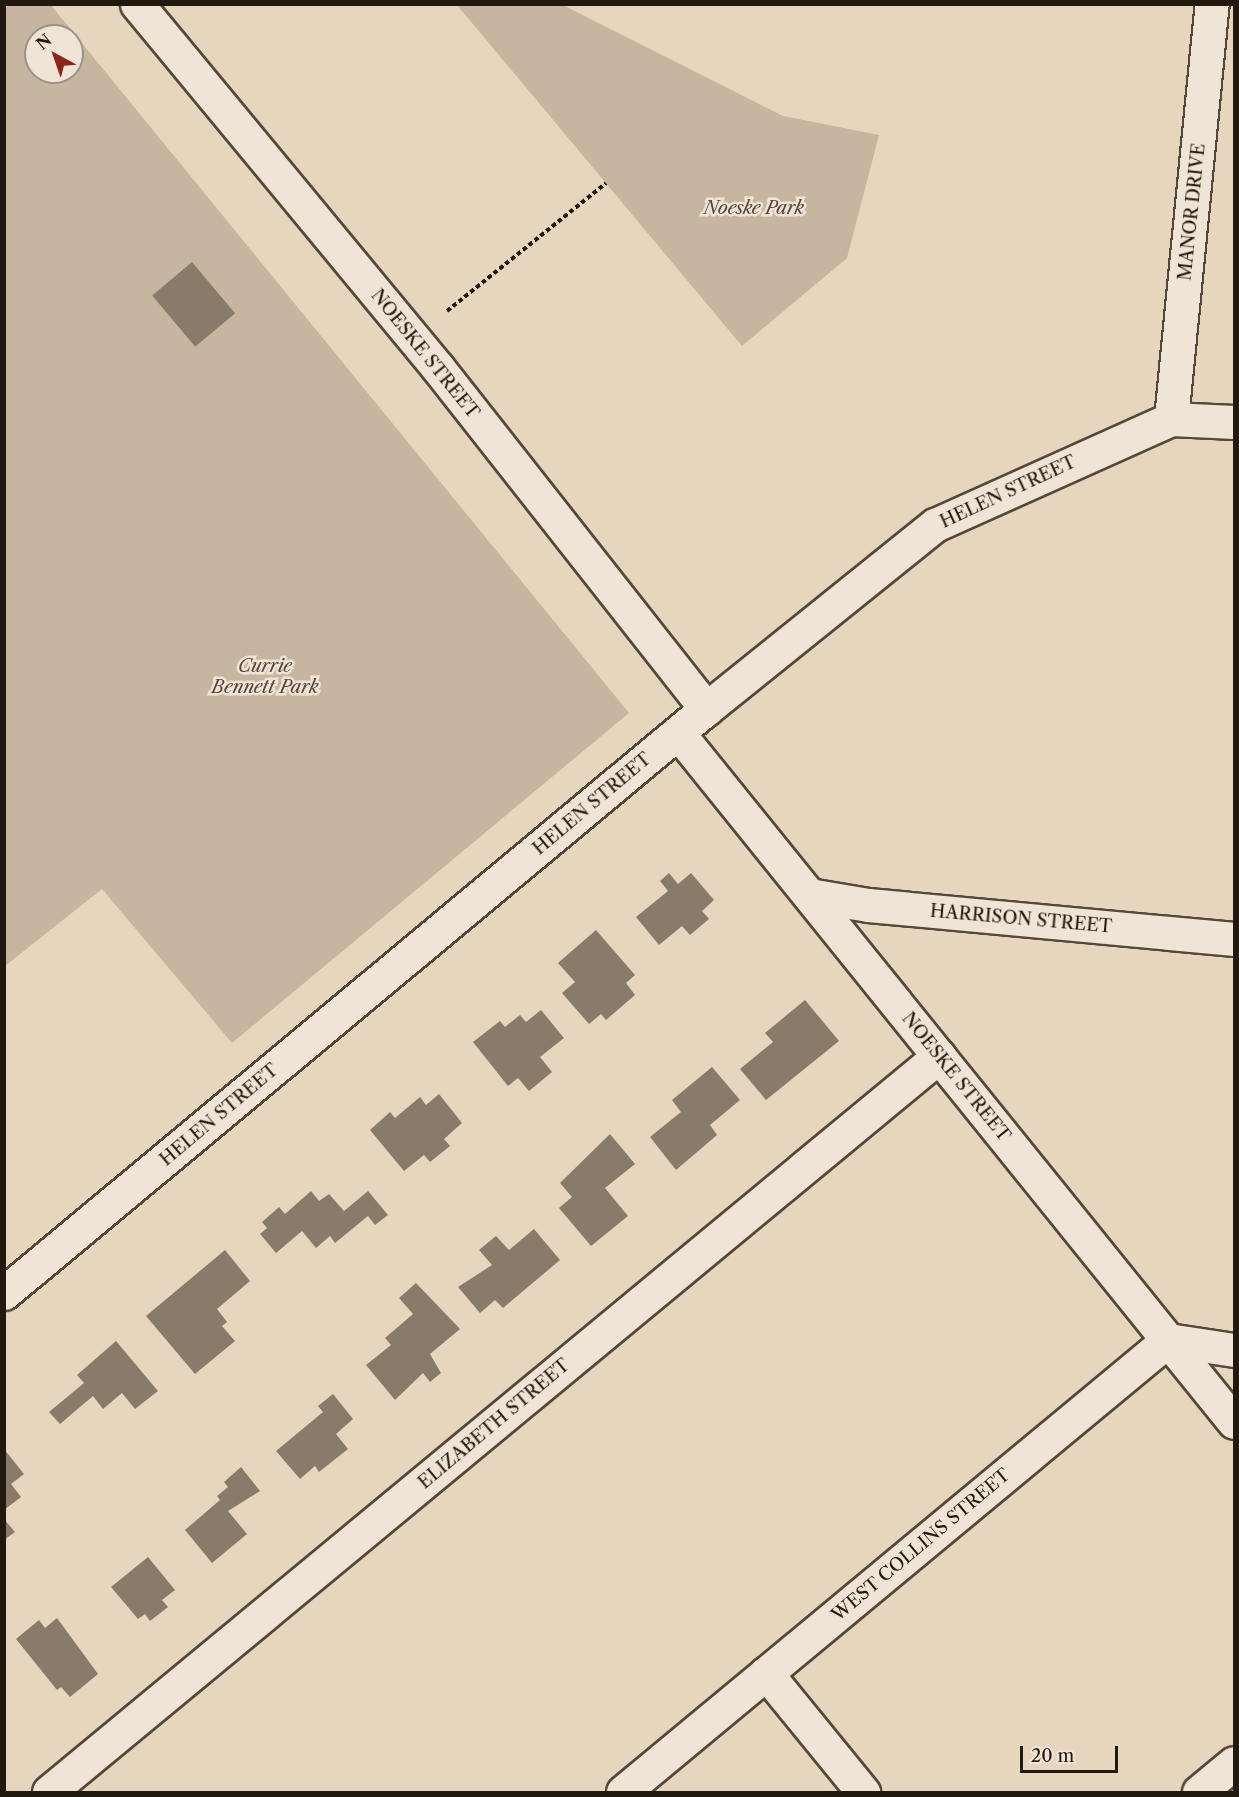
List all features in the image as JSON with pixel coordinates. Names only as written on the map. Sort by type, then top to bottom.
[{"type":"street","name":"NOESKE STREET","points":[[137,4],[438,368],[706,709]]},
{"type":"street","name":"MANOR DRIVE","points":[[1171,419],[1212,4]]},
{"type":"street","name":"HELEN STREET","points":[[4,1293],[706,709],[934,525],[1171,419],[1234,422]]},
{"type":"street","name":"NOESKE STREET","points":[[678,733],[1234,1422]]},
{"type":"street","name":"HARRISON STREET","points":[[809,895],[867,904],[1234,939]]},
{"type":"street","name":"ELIZABETH STREET","points":[[59,1790],[939,1056]]},
{"type":"street","points":[[1168,1340],[1234,1350]]},
{"type":"street","name":"WEST COLLINS STREET","points":[[623,1792],[1168,1340]]},
{"type":"street","points":[[766,1673],[863,1792]]},
{"type":"street","points":[[1199,1792],[1234,1763]]},
{"type":"path","points":[[447,311],[606,183]]},
{"type":"green space","name":"Currie Bennett Park","points":[[50,4],[66,24],[24,24],[24,84],[84,84],[84,46],[629,713],[232,1043],[102,889],[5,966],[4,5]]},
{"type":"green space","name":"Noeske Park","points":[[457,5],[563,5],[783,116],[879,135],[847,258],[742,346]]},
{"type":"building","points":[[192,262],[235,313],[195,347],[152,295]]},
{"type":"building","points":[[669,873],[678,884],[691,873],[714,900],[702,911],[709,919],[690,935],[682,926],[659,945],[636,917],[668,891],[660,881]]},
{"type":"building","points":[[596,930],[635,975],[626,983],[635,995],[606,1020],[601,1014],[589,1024],[562,993],[575,982],[558,963]]},
{"type":"building","points":[[805,1000],[839,1041],[766,1100],[740,1069],[773,1042],[765,1033]]},
{"type":"building","points":[[541,1010],[564,1038],[540,1057],[552,1072],[529,1091],[518,1078],[508,1086],[473,1042],[500,1021],[505,1027],[520,1015],[526,1022]]},
{"type":"building","points":[[712,1067],[740,1100],[710,1125],[717,1135],[676,1170],[650,1137],[681,1112],[672,1100]]},
{"type":"building","points":[[439,1094],[462,1123],[444,1139],[450,1146],[430,1162],[424,1155],[404,1171],[370,1130],[390,1112],[395,1118],[420,1097],[426,1105]]},
{"type":"building","points":[[610,1134],[635,1164],[605,1188],[628,1216],[591,1246],[559,1208],[572,1197],[560,1183]]},
{"type":"building","points":[[311,1191],[319,1201],[329,1194],[344,1211],[368,1191],[388,1215],[375,1225],[368,1216],[335,1243],[330,1236],[316,1248],[302,1231],[276,1253],[260,1234],[267,1228],[262,1222],[279,1207],[285,1214]]},
{"type":"building","points":[[534,1229],[560,1260],[503,1308],[495,1300],[480,1313],[458,1287],[492,1265],[479,1250],[496,1236],[509,1250]]},
{"type":"building","points":[[225,1250],[250,1281],[217,1309],[227,1322],[222,1326],[235,1341],[195,1374],[146,1316]]},
{"type":"building","points":[[416,1283],[460,1329],[430,1354],[441,1373],[430,1382],[423,1373],[395,1400],[366,1365],[391,1345],[385,1338],[413,1314],[399,1298]]},
{"type":"building","points":[[116,1341],[158,1391],[135,1409],[122,1393],[103,1409],[93,1396],[60,1424],[49,1412],[84,1383],[77,1375]]},
{"type":"building","points":[[333,1394],[353,1419],[336,1434],[348,1449],[319,1472],[315,1466],[300,1479],[276,1451],[323,1412],[318,1406]]},
{"type":"building","points":[[4,1449],[24,1474],[11,1484],[21,1497],[4,1510]]},
{"type":"building","points":[[241,1467],[260,1491],[228,1511],[247,1534],[212,1563],[185,1530],[220,1500],[217,1496],[228,1487],[224,1482]]},
{"type":"building","points":[[4,1519],[15,1532],[4,1540]]},
{"type":"building","points":[[148,1557],[175,1590],[162,1600],[168,1607],[150,1621],[145,1614],[138,1619],[111,1587]]},
{"type":"building","points":[[57,1618],[98,1674],[70,1697],[61,1687],[57,1690],[16,1639],[39,1620],[45,1628]]}]
